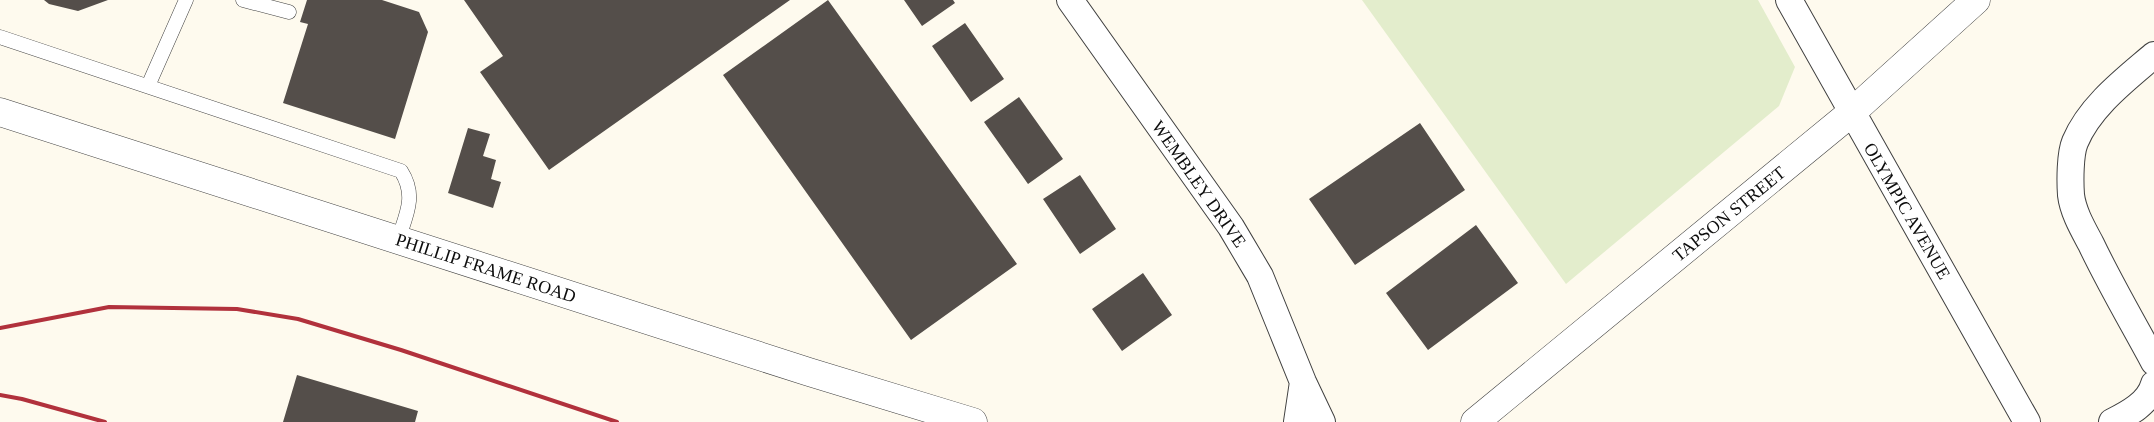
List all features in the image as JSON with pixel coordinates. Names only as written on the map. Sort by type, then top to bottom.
[{"type":"street","name":"WEMBLEY DRIVE","points":[[1070,0],[1231,227],[1260,276],[1303,382],[1322,422]]},
{"type":"street","name":"OLYMPIC AVENUE","points":[[1789,0],[1851,114],[2027,422]]},
{"type":"street","name":"TAPSON STREET","points":[[1476,422],[1851,114],[1976,0]]},
{"type":"street","points":[[2154,55],[2123,81],[2089,117],[2075,143],[2071,172],[2071,195],[2078,217],[2097,258],[2154,362]]},
{"type":"street","name":"PHILLIP FRAME ROAD","points":[[0,112],[973,422]]},
{"type":"street","points":[[1297,422],[1303,382]]},
{"type":"street","points":[[2112,422],[2140,405],[2152,391],[2154,384]]},
{"type":"lane","points":[[148,86],[186,0]]},
{"type":"lane","points":[[243,0],[289,12]]},
{"type":"lane","points":[[0,37],[401,171],[407,180],[410,194],[398,240]]},
{"type":"green space","points":[[1362,0],[1758,0],[1795,67],[1779,106],[1566,284]]},
{"type":"building","points":[[44,0],[108,0],[78,11],[49,4]]},
{"type":"building","points":[[307,0],[382,0],[419,12],[428,32],[395,139],[283,103],[308,24],[300,22]]},
{"type":"building","points":[[464,0],[790,0],[549,170],[480,72],[503,56]]},
{"type":"building","points":[[828,0],[1017,264],[911,340],[723,75]]},
{"type":"building","points":[[904,0],[953,0],[955,3],[922,26]]},
{"type":"building","points":[[965,23],[1004,79],[971,102],[932,46]]},
{"type":"building","points":[[1019,97],[1063,159],[1028,184],[984,122]]},
{"type":"building","points":[[1420,123],[1465,190],[1355,265],[1309,199]]},
{"type":"building","points":[[468,128],[490,134],[483,156],[496,160],[491,179],[501,182],[493,208],[448,193]]},
{"type":"building","points":[[1080,175],[1116,229],[1080,254],[1043,199]]},
{"type":"building","points":[[1476,225],[1518,283],[1428,350],[1386,293]]},
{"type":"building","points":[[1143,273],[1172,315],[1122,351],[1092,309]]},
{"type":"building","points":[[297,375],[418,411],[415,422],[283,422]]},
{"type":"railway","points":[[0,328],[109,307],[237,309],[298,319],[401,350],[617,422]]},
{"type":"railway","points":[[0,395],[22,399],[105,422]]}]
